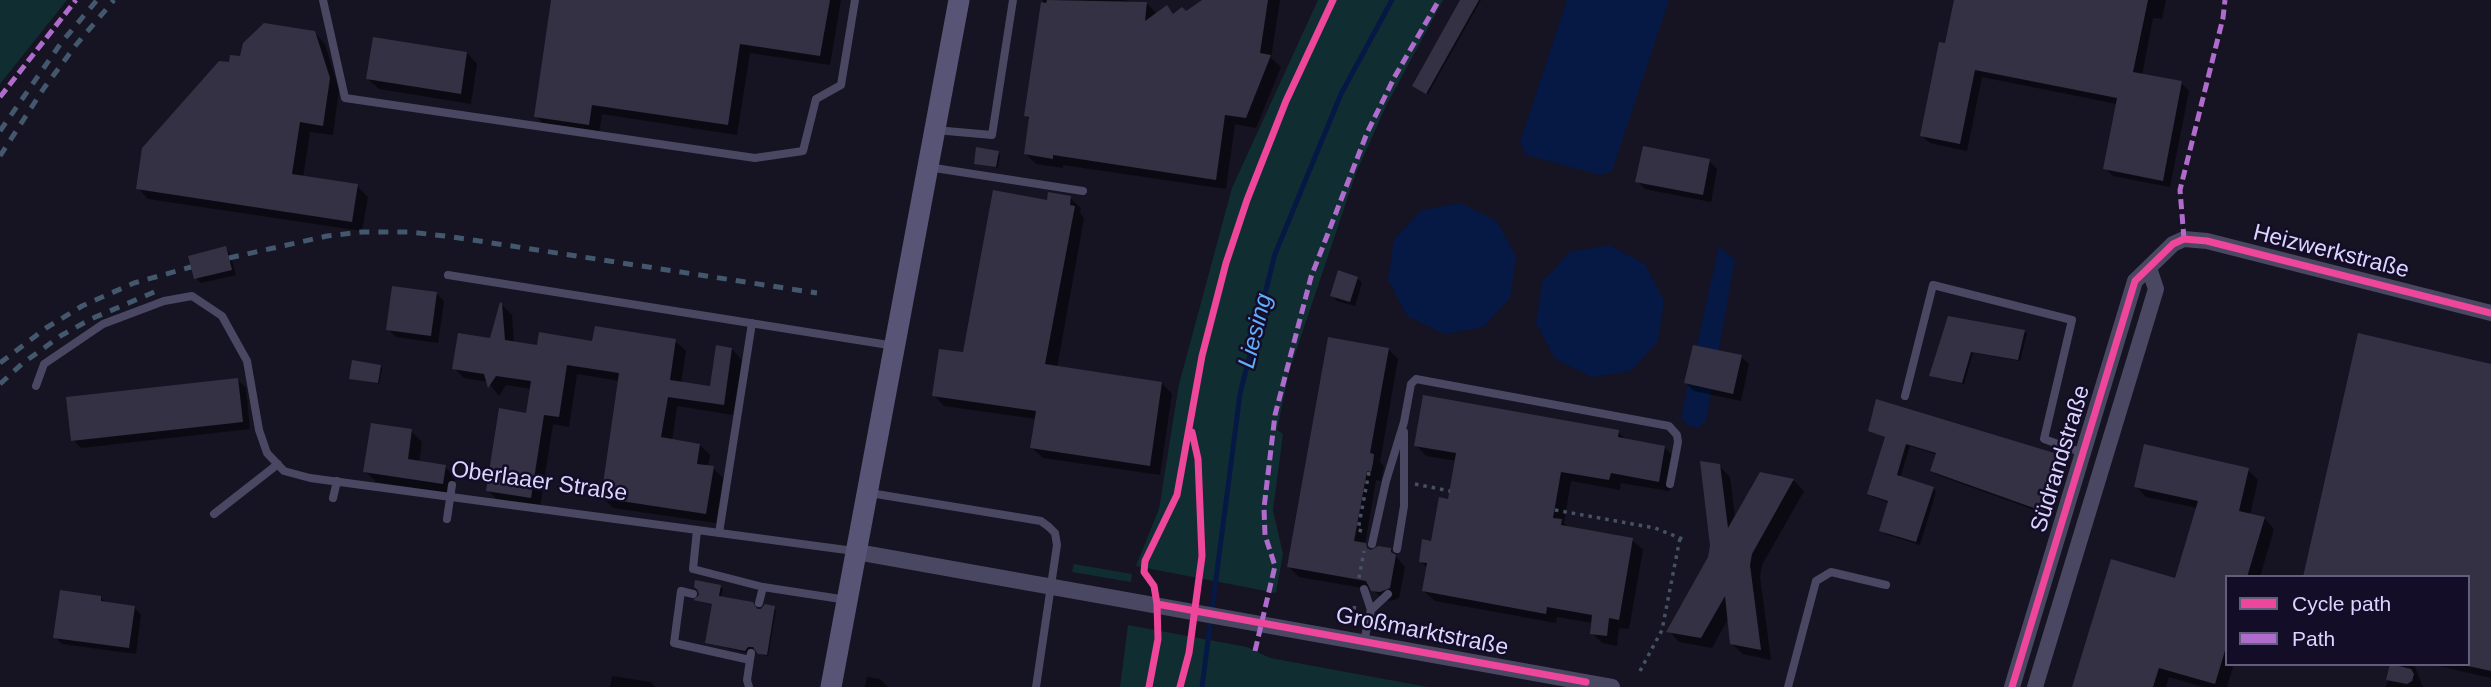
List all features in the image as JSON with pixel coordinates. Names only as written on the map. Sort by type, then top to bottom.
[{"type":"main road","points":[[831,687],[959,0]]},
{"type":"street","name":"Heizwerkstraße","points":[[2163,251],[2184,239],[2207,241],[2491,313]]},
{"type":"street","name":"Südrandstraße","points":[[2012,687],[2135,281],[2163,251]]},
{"type":"street","name":"Südrandstraße","points":[[2035,687],[2157,289],[2149,268]]},
{"type":"street","points":[[856,552],[1052,586]]},
{"type":"street","name":"Großmarktstraße","points":[[1052,586],[1364,641],[1585,685],[1612,687]]},
{"type":"lane","points":[[323,0],[345,98],[755,158],[803,151],[816,99],[841,85],[855,0]]},
{"type":"lane","points":[[935,130],[992,135],[1013,0]]},
{"type":"lane","points":[[928,167],[1083,191]]},
{"type":"lane","points":[[448,275],[895,346]]},
{"type":"lane","points":[[1905,396],[1933,285],[2072,320],[2044,439],[2083,453]]},
{"type":"lane","points":[[36,386],[44,365],[103,324],[164,301],[192,296],[222,316],[247,361],[267,453],[278,464],[214,514]]},
{"type":"lane","points":[[719,533],[752,324]]},
{"type":"lane","points":[[1372,544],[1404,422],[1410,384],[1421,379],[1669,426],[1678,435],[1670,484]]},
{"type":"lane","points":[[1397,549],[1404,506],[1404,422]]},
{"type":"lane","name":"Oberlaaer Straße","points":[[278,464],[284,471],[337,481],[856,552]]},
{"type":"lane","points":[[333,498],[337,481]]},
{"type":"lane","points":[[447,519],[452,485]]},
{"type":"lane","points":[[867,492],[1041,521],[1049,527],[1057,540],[1036,687]]},
{"type":"lane","points":[[696,530],[693,569],[763,587],[847,600]]},
{"type":"lane","points":[[1788,687],[1816,581],[1830,572],[1886,585]]},
{"type":"lane","points":[[759,603],[763,587]]},
{"type":"lane","points":[[1364,589],[1371,610],[1364,641]]},
{"type":"lane","points":[[693,594],[681,591],[674,643],[751,656],[747,680],[749,687]]},
{"type":"lane","points":[[1371,610],[1388,594]]},
{"type":"path","points":[[1555,510],[1655,528],[1682,539],[1662,630],[1640,670]]},
{"type":"green space","points":[[0,0],[67,0],[0,84]]},
{"type":"green space","points":[[1318,0],[1443,0],[1386,106],[1356,173],[1289,372],[1277,430],[1283,434],[1273,510],[1283,554],[1276,593],[1136,566],[1159,509],[1179,384],[1232,188]]},
{"type":"green space","points":[[1074,564],[1132,574],[1131,582],[1072,572]]},
{"type":"green space","points":[[1128,625],[1247,647],[1270,658],[1428,687],[1120,687]]},
{"type":"water","points":[[1567,0],[1669,0],[1612,171],[1600,175],[1526,155],[1520,142]]},
{"type":"water","points":[[1461,203],[1497,221],[1516,257],[1510,298],[1483,327],[1444,334],[1407,316],[1388,280],[1394,239],[1422,210]]},
{"type":"water","points":[[1609,245],[1645,264],[1664,300],[1658,341],[1631,371],[1592,377],[1555,359],[1536,323],[1542,282],[1570,252]]},
{"type":"water","points":[[1719,246],[1735,260],[1706,420],[1698,428],[1687,425],[1681,417]]},
{"type":"building","points":[[551,0],[830,0],[820,56],[740,44],[728,125],[592,105],[589,125],[534,117]]},
{"type":"building","points":[[1047,0],[1147,2],[1145,21],[1167,5],[1173,14],[1182,7],[1186,11],[1202,0],[1268,0],[1260,53],[1271,55],[1246,118],[1225,115],[1216,180],[1053,155],[1053,159],[1024,154],[1029,117],[1024,116],[1041,2],[1046,3]]},
{"type":"building","points":[[1460,0],[1479,0],[1426,94],[1412,86]]},
{"type":"building","points":[[1954,0],[2148,0],[2133,72],[2182,81],[2163,181],[2103,169],[2117,98],[1975,70],[1960,144],[1920,136],[1939,42],[1945,43]]},
{"type":"building","points":[[264,23],[315,31],[330,78],[323,126],[300,122],[292,174],[358,184],[352,222],[136,189],[142,148],[219,61],[229,62],[230,55],[240,56],[243,43]]},
{"type":"building","points":[[373,37],[467,52],[461,94],[366,79]]},
{"type":"building","points":[[1643,146],[1710,159],[1703,195],[1635,182]]},
{"type":"building","points":[[976,147],[999,151],[996,167],[974,164]]},
{"type":"building","points":[[993,190],[1047,200],[1048,192],[1071,196],[1070,205],[1075,206],[1045,364],[1162,382],[1150,466],[1030,448],[1036,411],[932,396],[939,349],[963,352]]},
{"type":"building","points":[[226,246],[232,270],[194,279],[188,256]]},
{"type":"building","points":[[1338,270],[1358,277],[1350,302],[1330,296]]},
{"type":"building","points":[[392,286],[437,292],[431,336],[386,330]]},
{"type":"building","points":[[500,302],[505,340],[537,345],[539,332],[592,341],[595,326],[676,339],[670,380],[710,386],[716,345],[732,348],[724,405],[668,397],[661,437],[700,444],[697,464],[714,466],[706,514],[601,498],[619,373],[567,365],[559,417],[544,415],[531,498],[486,491],[499,408],[526,413],[531,381],[496,376],[488,388],[484,374],[452,369],[458,333],[490,338]]},
{"type":"building","points":[[1948,316],[2025,330],[2018,360],[1971,352],[1962,383],[1929,376]]},
{"type":"building","points":[[2358,333],[2491,364],[2491,671],[2468,666],[2470,575],[2303,575]]},
{"type":"building","points":[[1328,337],[1389,348],[1370,453],[1374,454],[1373,463],[1371,472],[1367,471],[1354,541],[1366,543],[1371,550],[1378,546],[1391,548],[1391,552],[1396,555],[1390,588],[1380,592],[1371,591],[1366,581],[1287,567]]},
{"type":"building","points":[[1693,345],[1742,355],[1733,394],[1684,383]]},
{"type":"building","points":[[352,360],[381,365],[378,383],[349,379]]},
{"type":"building","points":[[238,378],[243,422],[71,441],[66,397]]},
{"type":"building","points":[[1423,395],[1619,430],[1618,437],[1665,446],[1659,482],[1611,473],[1609,480],[1561,472],[1553,518],[1562,519],[1561,525],[1633,538],[1619,620],[1609,618],[1607,636],[1590,634],[1592,615],[1547,607],[1546,614],[1422,591],[1427,563],[1419,562],[1422,539],[1431,541],[1439,497],[1448,499],[1456,453],[1414,446]]},
{"type":"building","points":[[1876,399],[2061,455],[2045,512],[1930,471],[1936,453],[1906,444],[1897,475],[1934,487],[1916,542],[1879,531],[1888,501],[1867,494],[1885,437],[1868,431]]},
{"type":"building","points":[[371,423],[412,429],[408,459],[446,465],[443,484],[363,472]]},
{"type":"building","points":[[2144,444],[2249,468],[2239,511],[2265,517],[2248,575],[2225,575],[2225,651],[2215,684],[2159,668],[2153,687],[2072,687],[2111,559],[2175,578],[2198,501],[2134,487]]},
{"type":"building","points":[[1700,461],[1720,464],[1728,528],[1760,472],[1794,479],[1752,554],[1750,565],[1761,650],[1730,644],[1725,596],[1701,638],[1666,632],[1708,557],[1710,546]]},
{"type":"building","points":[[695,580],[721,585],[719,596],[753,602],[757,609],[761,609],[765,604],[775,606],[767,655],[758,654],[753,647],[748,647],[745,651],[705,643],[712,604],[693,600],[699,595],[694,587]]},
{"type":"building","points":[[60,590],[101,596],[101,601],[135,606],[129,648],[53,638]]},
{"type":"building","points":[[2390,666],[2411,669],[2414,674],[2412,681],[2407,684],[2386,680]]},
{"type":"waterway","name":"Liesing","points":[[1202,687],[1240,394],[1275,254],[1341,94],[1392,0]]},
{"type":"railway","points":[[0,131],[61,43],[97,0]]},
{"type":"railway","points":[[0,156],[44,88],[114,0]]},
{"type":"railway","points":[[229,258],[327,236],[362,232],[410,232],[817,293]]},
{"type":"railway","points":[[0,363],[46,328],[82,306],[134,283],[191,267]]},
{"type":"railway","points":[[0,384],[23,363],[62,335],[91,319],[159,290]]},
{"type":"marked path","points":[[0,97],[76,0]]},
{"type":"marked path","points":[[1255,651],[1275,566],[1265,535],[1264,508],[1275,415],[1311,277],[1367,133],[1394,78],[1439,0]]},
{"type":"marked path","points":[[2184,239],[2180,190],[2223,18],[2225,0]]},
{"type":"cycle path","points":[[1149,687],[1158,639],[1157,604],[1154,586],[1144,572],[1145,561],[1177,495],[1202,356],[1226,263],[1247,200],[1286,101],[1333,0]]},
{"type":"cycle path","points":[[2012,687],[2135,281],[2173,244],[2184,239],[2207,241],[2491,313]]},
{"type":"cycle path","points":[[1180,687],[1189,653],[1202,556],[1198,459],[1192,432]]},
{"type":"cycle path","points":[[1157,604],[1586,682]]}]
